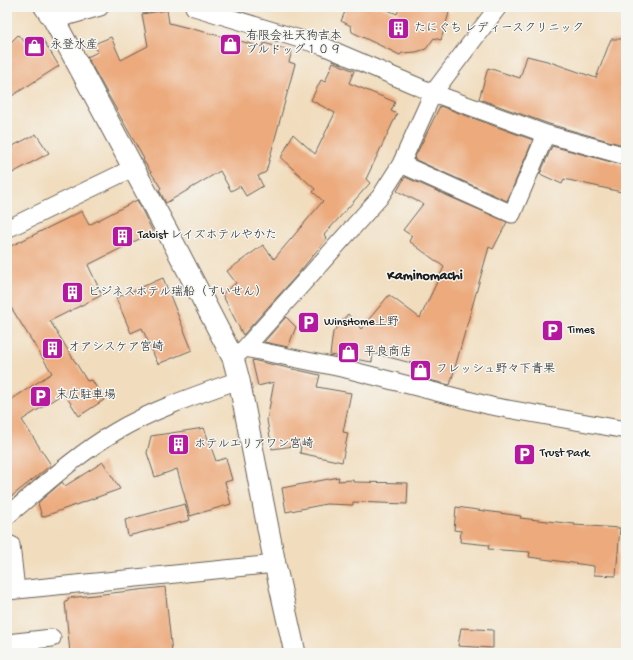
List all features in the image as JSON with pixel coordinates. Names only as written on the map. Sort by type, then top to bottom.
[{"type":"street","points":[[100,7],[49,14],[173,242],[239,353],[239,380],[275,564],[295,653]]},
{"type":"street","points":[[194,7],[323,46],[433,93],[546,134],[626,156]]},
{"type":"street","points":[[239,353],[380,197],[401,164],[433,93],[498,7]]},
{"type":"street","points":[[401,164],[512,214],[546,134]]},
{"type":"street","points":[[7,229],[133,168]]},
{"type":"street","points":[[239,353],[346,369],[491,406],[626,430]]},
{"type":"street","points":[[7,516],[81,455],[116,432],[206,391],[239,380]]},
{"type":"street","points":[[11,545],[11,591],[275,564]]},
{"type":"street","points":[[7,643],[52,638]]},
{"type":"building","name":"たにぐち レディースクリニック","points":[[347,7],[381,7],[397,14],[400,7],[438,7],[449,13],[441,40],[434,38],[426,49],[416,52],[402,53],[400,55],[352,32],[351,26],[341,21]]},
{"type":"building","points":[[167,10],[169,23],[263,47],[264,43],[292,51],[289,62],[295,64],[266,172],[258,176],[263,186],[246,196],[240,186],[231,191],[220,171],[166,203],[159,190],[161,188],[143,160],[144,159],[87,57],[98,52],[94,44],[111,37],[121,60],[148,46],[142,14]]},
{"type":"building","points":[[18,35],[29,47],[42,38],[59,66],[7,99],[7,46]]},
{"type":"building","points":[[611,39],[626,39],[626,146],[549,124],[479,99],[488,68],[520,78],[527,56],[547,61],[596,78]]},
{"type":"building","points":[[333,62],[354,71],[349,83],[395,102],[391,111],[397,114],[366,179],[370,183],[324,235],[327,238],[297,275],[243,335],[222,294],[236,283],[227,271],[263,245],[274,259],[323,201],[313,192],[315,189],[281,158],[293,134],[315,154],[335,113],[311,100],[321,80],[325,82]]},
{"type":"building","points":[[440,106],[533,140],[507,201],[414,159]]},
{"type":"building","points":[[36,134],[49,153],[7,176],[7,149]]},
{"type":"building","points":[[552,146],[626,166],[626,193],[564,179],[562,184],[540,174]]},
{"type":"building","points":[[405,177],[507,222],[493,249],[489,247],[450,385],[412,376],[415,364],[373,353],[372,362],[330,355],[333,332],[348,314],[361,329],[389,295],[420,318],[444,267],[409,241],[412,236],[403,230],[423,204],[397,191]]},
{"type":"building","points":[[137,200],[153,232],[88,265],[102,295],[50,321],[87,381],[92,380],[104,400],[79,416],[64,393],[22,420],[51,465],[7,500],[7,397],[9,401],[52,373],[7,301],[7,248],[82,211],[89,225]]},
{"type":"building","points":[[163,278],[192,350],[158,364],[142,328],[131,333],[116,298]]},
{"type":"building","points":[[286,317],[296,327],[288,347],[264,342]]},
{"type":"building","points":[[252,360],[320,375],[317,387],[351,393],[343,432],[348,433],[342,462],[300,453],[301,445],[272,449],[267,420],[274,382],[258,386]]},
{"type":"building","points":[[204,428],[216,461],[226,458],[232,480],[225,482],[231,504],[190,516],[177,469],[155,477],[147,453],[151,436]]},
{"type":"building","points":[[103,462],[120,489],[42,517],[38,503],[62,482],[65,486]]},
{"type":"building","points":[[339,477],[338,481],[353,480],[353,482],[408,483],[407,504],[353,502],[353,505],[326,504],[286,512],[282,488]]},
{"type":"building","points":[[185,504],[190,520],[128,536],[125,520]]},
{"type":"building","points":[[456,507],[521,516],[520,518],[575,524],[574,525],[620,528],[616,576],[594,575],[594,566],[529,557],[530,552],[488,549],[489,545],[460,542],[461,531],[454,530]]},
{"type":"building","points":[[165,587],[172,653],[70,653],[65,602],[68,601],[68,598]]},
{"type":"building","points":[[461,628],[493,630],[493,648],[458,646]]},
{"type":"place","name":"たにぐち レディースクリニック","points":[[398,29]]},
{"type":"place","name":"有限会社天狗吉本 ブルドッグ１０９","points":[[231,44]]},
{"type":"place","name":"永登水産","points":[[35,46]]},
{"type":"place","name":"Tabist レイズホテルやかた","points":[[122,236]]},
{"type":"place","name":"ビジネスホテル瑞船（すいせん）","points":[[73,293]]},
{"type":"place","name":"WinsHome上野","points":[[309,323]]},
{"type":"place","name":"Times","points":[[552,331]]},
{"type":"place","name":"オアシスケア宮崎","points":[[52,348]]},
{"type":"place","name":"平良商店","points":[[348,353]]},
{"type":"place","name":"フレッシュ野々下青果","points":[[421,370]]},
{"type":"place","name":"末広駐車場","points":[[41,396]]},
{"type":"place","name":"ホテルエリアワン宮崎","points":[[179,445]]},
{"type":"place","name":"Trust Park","points":[[525,454]]},
{"type":"district","name":"Kaminomachi","points":[[425,276]]}]
